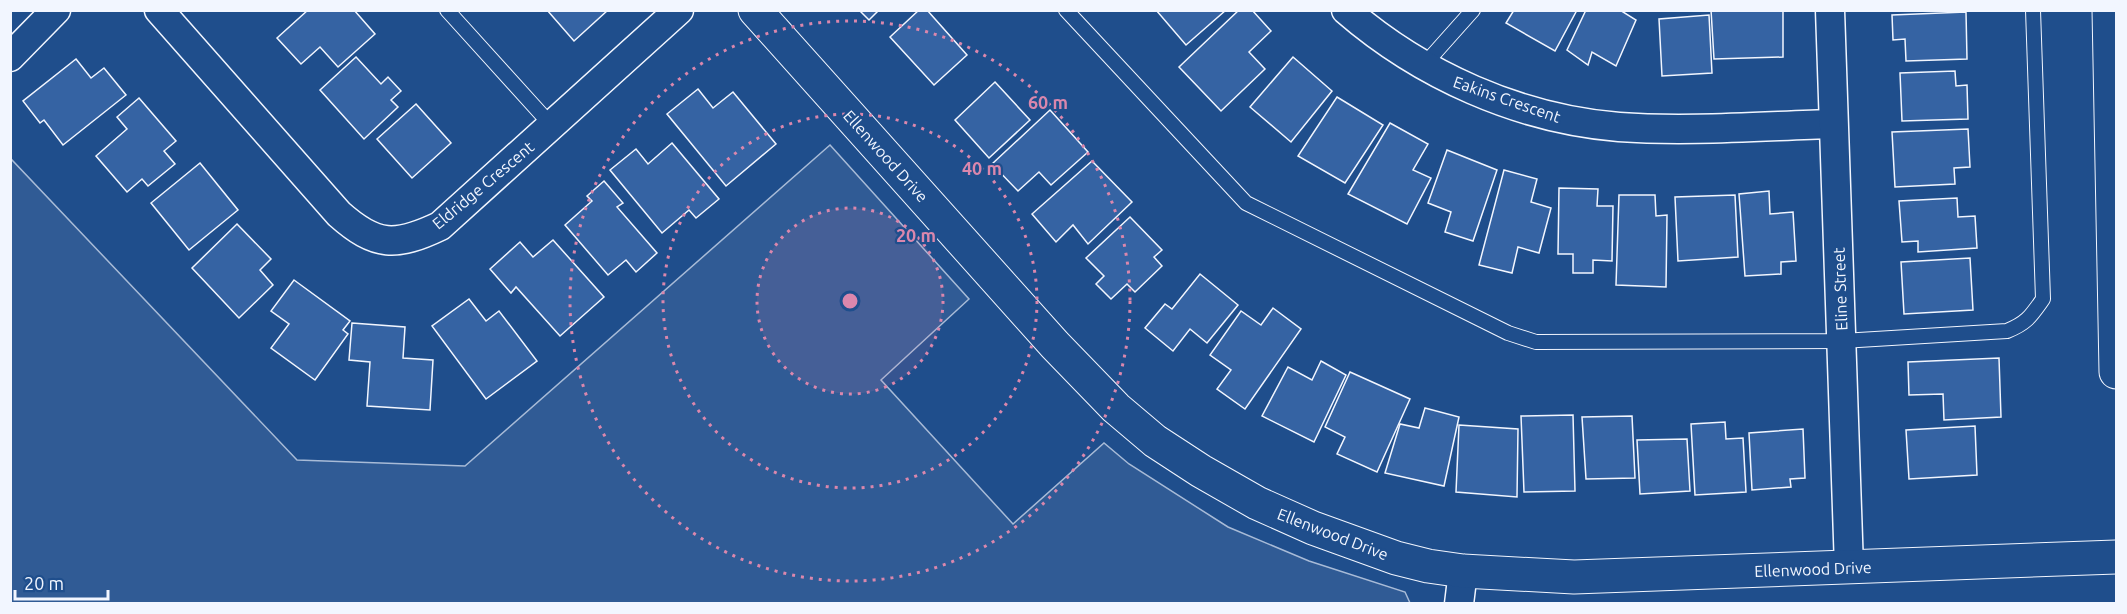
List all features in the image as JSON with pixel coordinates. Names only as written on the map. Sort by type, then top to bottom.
[{"type":"street","points":[[10,57],[39,21],[56,10]]},
{"type":"street","name":"Eldridge Crescent","points":[[159,10],[177,23],[339,214],[353,227],[380,240],[408,240],[440,226],[679,10]]},
{"type":"street","name":"Ellenwood Drive","points":[[755,10],[1055,345],[1116,408],[1155,441],[1201,471],[1257,503],[1313,528],[1396,558],[1428,566],[1463,572],[1574,577],[2116,557]]},
{"type":"street","name":"Eakins Crescent","points":[[1346,10],[1384,41],[1451,81],[1533,111],[1580,122],[1618,127],[1833,124]]},
{"type":"street","name":"Eline Street","points":[[1830,10],[1850,568]]},
{"type":"street","points":[[2109,10],[2116,372]]},
{"type":"street","points":[[1459,603],[1463,572]]},
{"type":"lane","points":[[447,10],[552,126]]},
{"type":"lane","points":[[1066,10],[1246,203],[1508,333],[1536,342],[1842,341],[2007,331],[2029,320],[2043,299],[2033,10]]},
{"type":"lane","points":[[1424,65],[1473,10]]},
{"type":"shaded area","points":[[830,145],[969,299],[881,380],[1013,524],[1104,443],[1129,464],[1228,527],[1309,561],[1405,592],[1410,603],[11,603],[11,159],[297,460],[465,466]]},
{"type":"building","points":[[308,10],[354,10],[375,34],[338,67],[320,47],[301,64],[277,38]]},
{"type":"building","points":[[547,10],[608,10],[574,41]]},
{"type":"building","points":[[859,10],[879,10],[869,20]]},
{"type":"building","points":[[919,10],[927,10],[967,55],[934,85],[890,37]]},
{"type":"building","points":[[1156,10],[1226,10],[1186,45]]},
{"type":"building","points":[[1239,10],[1252,10],[1271,31],[1249,52],[1265,69],[1221,111],[1179,67]]},
{"type":"building","points":[[1514,10],[1577,10],[1555,51],[1506,23]]},
{"type":"building","points":[[1586,10],[1620,10],[1636,20],[1616,66],[1592,52],[1588,65],[1567,50]]},
{"type":"building","points":[[1711,10],[1783,10],[1783,57],[1714,59]]},
{"type":"building","points":[[1966,12],[1967,59],[1906,61],[1905,39],[1893,40],[1892,15]]},
{"type":"building","points":[[1709,15],[1712,73],[1662,76],[1659,19]]},
{"type":"building","points":[[356,57],[381,84],[388,77],[401,91],[391,100],[398,107],[364,139],[320,90]]},
{"type":"building","points":[[1293,57],[1332,91],[1291,142],[1250,107]]},
{"type":"building","points":[[76,59],[91,78],[104,68],[126,95],[63,145],[44,120],[40,123],[23,101]]},
{"type":"building","points":[[1955,71],[1956,86],[1967,85],[1968,119],[1902,121],[1900,73]]},
{"type":"building","points":[[995,82],[1030,120],[989,158],[955,120]]},
{"type":"building","points":[[698,89],[713,108],[733,92],[776,144],[726,186],[667,114]]},
{"type":"building","points":[[1337,97],[1383,125],[1345,183],[1298,156]]},
{"type":"building","points":[[139,98],[176,141],[164,151],[175,164],[148,186],[142,179],[127,192],[96,156],[127,129],[117,117]]},
{"type":"building","points":[[416,104],[451,143],[412,178],[377,139]]},
{"type":"building","points":[[1050,110],[1088,152],[1051,185],[1039,172],[1018,191],[992,164]]},
{"type":"building","points":[[1390,123],[1428,144],[1413,170],[1431,178],[1407,224],[1348,194]]},
{"type":"building","points":[[1968,129],[1970,167],[1954,168],[1955,184],[1895,187],[1892,132]]},
{"type":"building","points":[[672,143],[719,199],[696,218],[689,210],[662,233],[610,170],[636,149],[648,164]]},
{"type":"building","points":[[1447,150],[1497,170],[1473,241],[1445,232],[1451,212],[1428,203]]},
{"type":"building","points":[[1092,161],[1132,202],[1088,244],[1073,225],[1056,242],[1032,214]]},
{"type":"building","points":[[200,163],[238,210],[189,250],[151,203]]},
{"type":"building","points":[[1504,170],[1537,179],[1531,202],[1551,208],[1539,253],[1518,247],[1512,273],[1479,265]]},
{"type":"building","points":[[604,181],[623,203],[617,207],[657,253],[636,272],[626,260],[608,275],[565,225],[592,201],[587,196]]},
{"type":"building","points":[[1559,188],[1598,189],[1597,206],[1613,206],[1612,261],[1593,260],[1593,273],[1573,273],[1573,254],[1558,254]]},
{"type":"building","points":[[1769,191],[1770,214],[1793,212],[1796,261],[1781,262],[1781,274],[1745,276],[1739,194]]},
{"type":"building","points":[[1619,195],[1655,195],[1656,216],[1667,215],[1666,287],[1616,285]]},
{"type":"building","points":[[1735,195],[1738,257],[1678,261],[1675,197]]},
{"type":"building","points":[[1957,198],[1958,217],[1975,216],[1977,248],[1918,252],[1918,241],[1902,242],[1899,201]]},
{"type":"building","points":[[1130,217],[1162,250],[1154,257],[1162,266],[1135,292],[1127,284],[1111,299],[1096,284],[1104,276],[1086,258]]},
{"type":"building","points":[[237,224],[271,259],[260,270],[273,285],[239,318],[192,268]]},
{"type":"building","points":[[553,240],[604,297],[560,336],[516,287],[511,293],[490,269],[520,242],[533,257]]},
{"type":"building","points":[[1970,258],[1973,310],[1904,314],[1901,262]]},
{"type":"building","points":[[1200,274],[1238,305],[1207,343],[1190,329],[1173,351],[1145,328],[1165,304],[1172,309]]},
{"type":"building","points":[[294,280],[350,321],[343,330],[348,334],[315,380],[271,348],[289,324],[271,311]]},
{"type":"building","points":[[469,299],[486,321],[499,311],[537,361],[486,399],[432,326]]},
{"type":"building","points":[[1273,308],[1301,329],[1245,409],[1217,389],[1231,370],[1210,355],[1241,311],[1261,325]]},
{"type":"building","points":[[352,323],[405,327],[403,358],[433,360],[430,410],[367,406],[370,362],[349,360]]},
{"type":"building","points":[[1999,358],[2001,417],[1944,420],[1943,394],[1909,395],[1908,362]]},
{"type":"building","points":[[1321,361],[1346,375],[1314,442],[1262,416],[1288,367],[1312,380]]},
{"type":"building","points":[[1350,372],[1410,399],[1377,472],[1337,454],[1345,437],[1325,427]]},
{"type":"building","points":[[1425,408],[1459,417],[1444,486],[1385,473],[1400,424],[1419,428]]},
{"type":"building","points":[[1573,415],[1575,491],[1524,492],[1521,416]]},
{"type":"building","points":[[1632,416],[1635,478],[1586,479],[1582,417]]},
{"type":"building","points":[[1725,422],[1726,439],[1743,438],[1746,492],[1695,495],[1691,424]]},
{"type":"building","points":[[1459,425],[1518,429],[1517,497],[1456,492]]},
{"type":"building","points":[[1975,426],[1977,475],[1909,479],[1906,430]]},
{"type":"building","points":[[1803,429],[1805,478],[1790,479],[1791,487],[1752,490],[1749,433]]},
{"type":"building","points":[[1687,439],[1690,491],[1640,494],[1637,440]]}]
